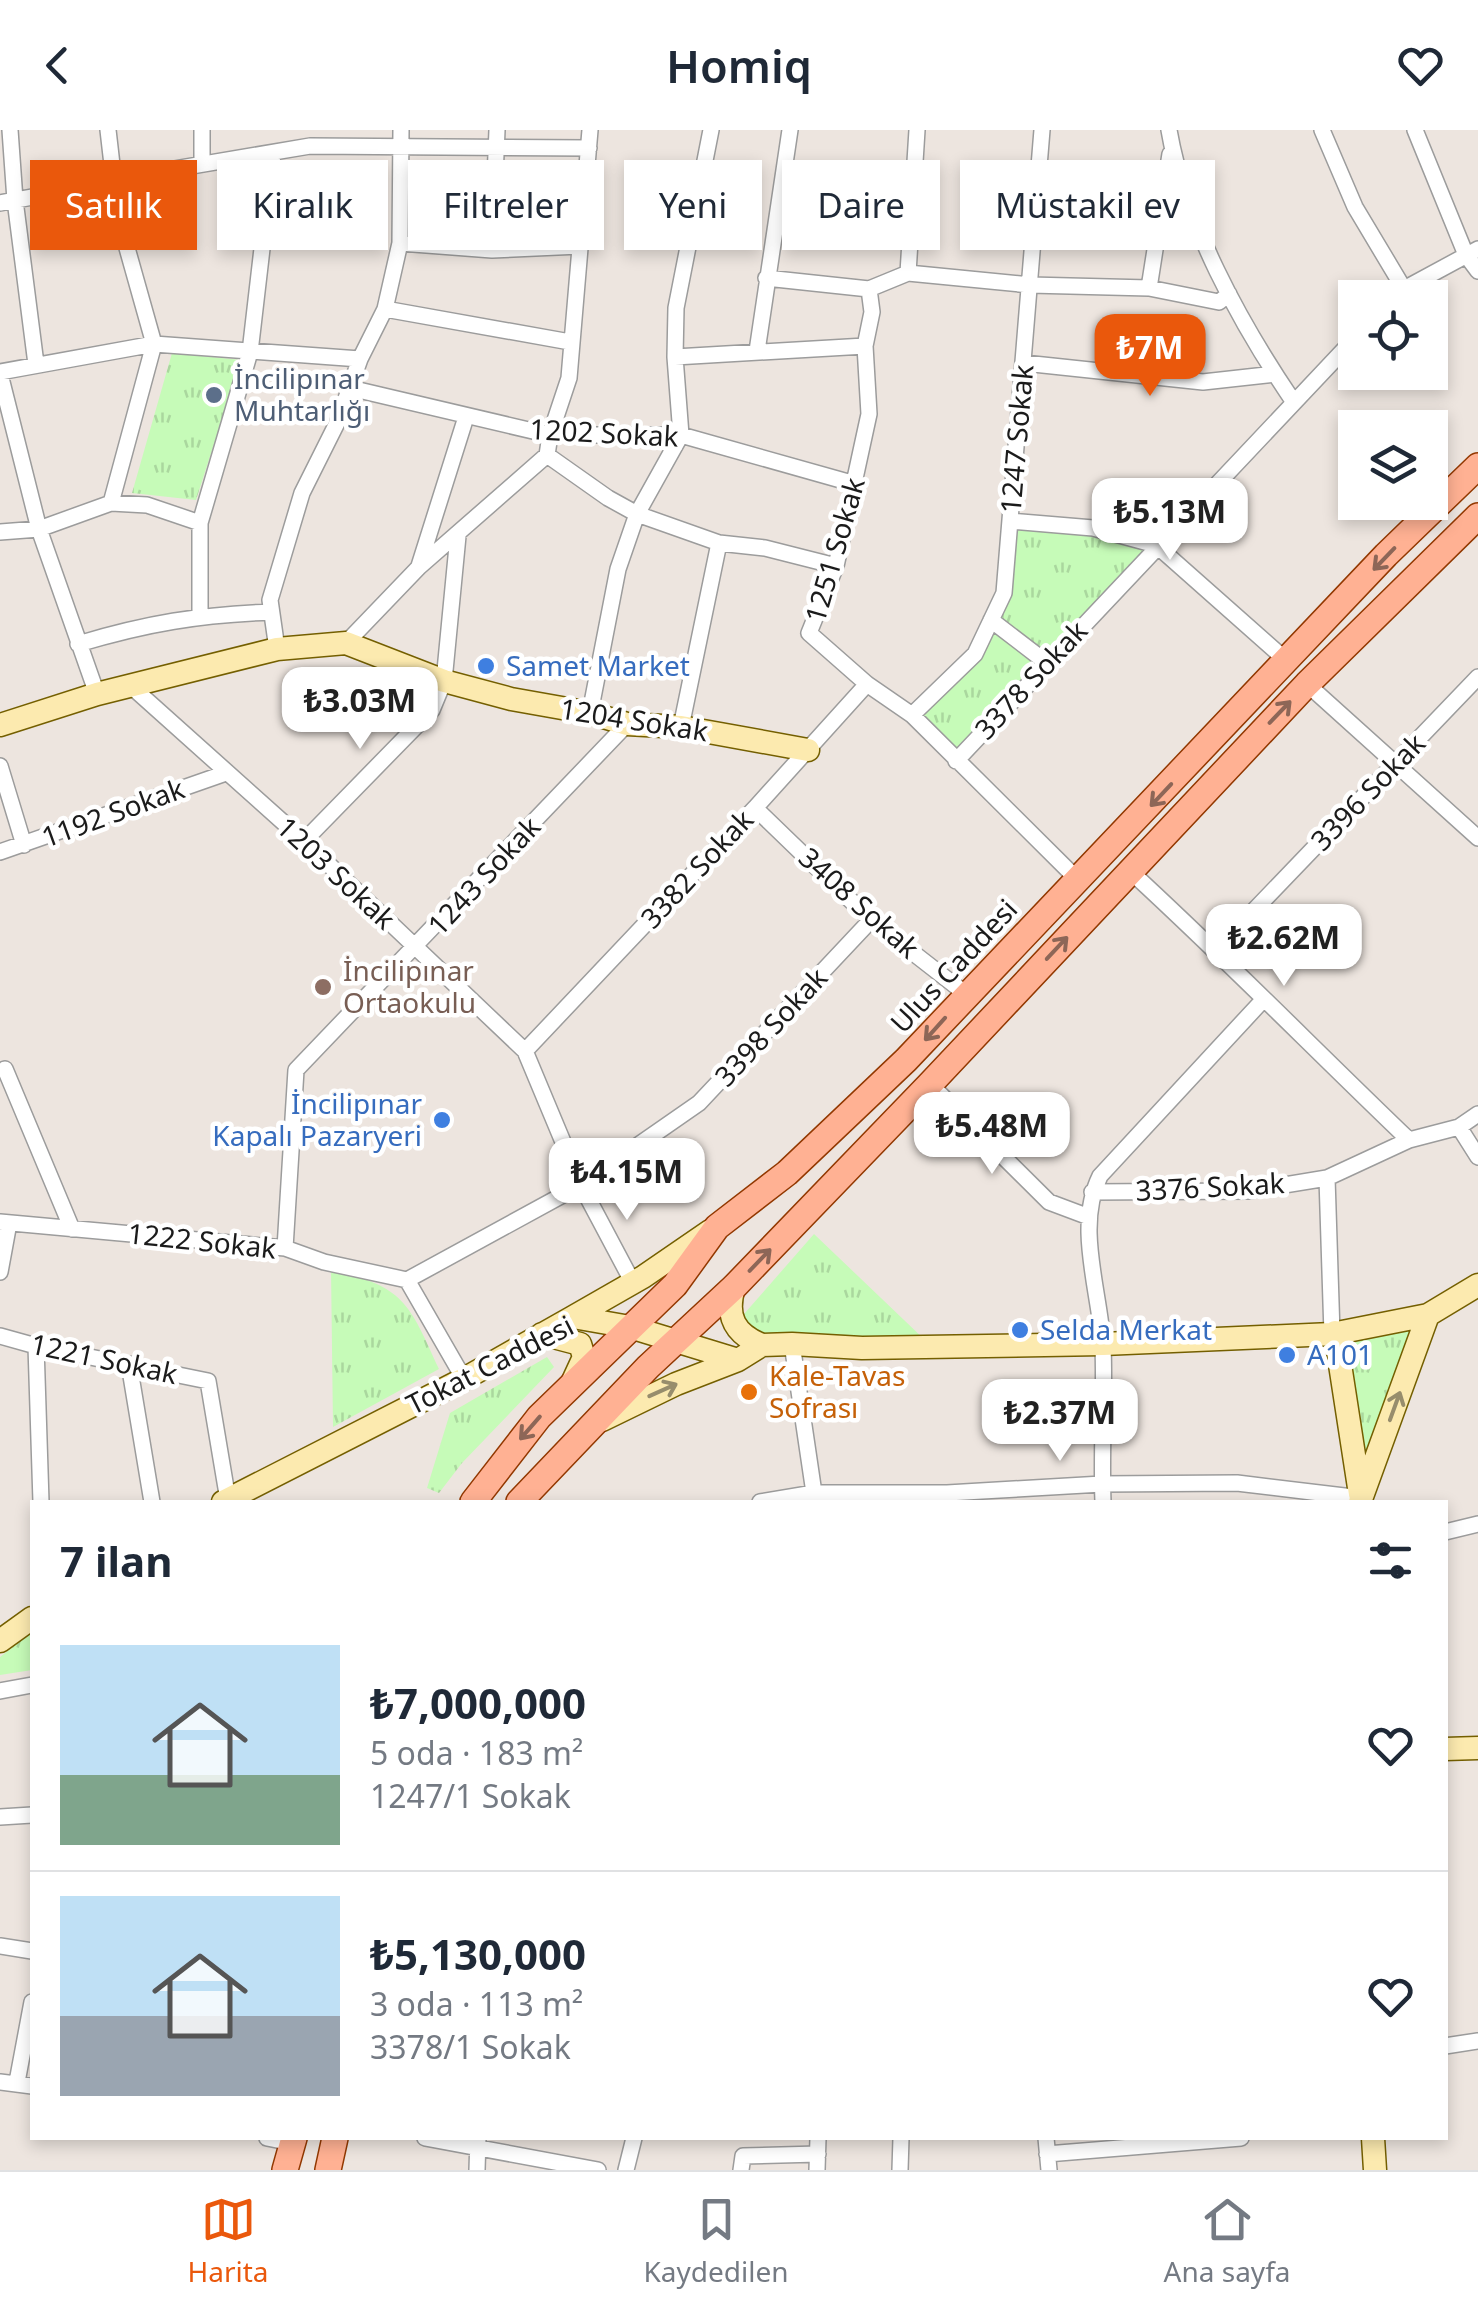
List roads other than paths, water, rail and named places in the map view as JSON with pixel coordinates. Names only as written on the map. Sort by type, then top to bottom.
[{"type":"main road","name":"Ulus Caddesi","points":[[474,1500],[507,1455],[676,1284],[717,1227],[787,1174],[906,1060],[1386,556],[1478,466]]},
{"type":"main road","points":[[521,1500],[930,1084],[1308,684],[1478,516]]},
{"type":"main road","points":[[284,2140],[286,2170]]},
{"type":"main road","points":[[328,2170],[335,2140]]},
{"type":"street","points":[[10,130],[8,201],[36,364]]},
{"type":"street","points":[[108,130],[115,160]]},
{"type":"street","points":[[202,130],[202,163]]},
{"type":"street","points":[[276,649],[270,600],[302,493],[385,309],[400,243],[401,130]]},
{"type":"street","points":[[588,160],[590,130]]},
{"type":"street","points":[[590,713],[618,568],[637,514],[680,435],[676,308],[711,130]]},
{"type":"street","points":[[757,351],[790,130]]},
{"type":"street","points":[[908,273],[917,130]]},
{"type":"street","name":"1247 Sokak","points":[[912,715],[975,654],[1004,593],[1042,130]]},
{"type":"street","points":[[1322,130],[1355,207],[1393,280]]},
{"type":"street","points":[[1415,130],[1478,271]]},
{"type":"street","points":[[197,164],[274,154],[310,138],[400,148],[496,138],[589,148]]},
{"type":"street","points":[[1149,288],[1170,138]]},
{"type":"street","points":[[1170,138],[1176,166],[1228,294],[1293,401]]},
{"type":"street","points":[[200,615],[200,523],[250,352],[274,154]]},
{"type":"street","points":[[400,243],[408,244]]},
{"type":"street","points":[[111,503],[154,344],[128,250]]},
{"type":"street","points":[[346,643],[419,567],[548,456],[550,435],[569,378],[580,250]]},
{"type":"street","points":[[1423,280],[1472,252]]},
{"type":"street","points":[[766,278],[869,289],[908,273],[1030,284],[1149,288],[1219,302],[1228,294]]},
{"type":"street","name":"1251 Sokak","points":[[869,289],[872,312],[866,346],[868,414],[836,566],[810,633],[867,684],[912,715],[1078,880]]},
{"type":"street","points":[[385,309],[570,342]]},
{"type":"street","points":[[98,694],[39,529],[0,373],[154,344],[360,359]]},
{"type":"street","points":[[675,357],[866,346]]},
{"type":"street","name":"3378 Sokak","points":[[956,761],[1338,355]]},
{"type":"street","points":[[1024,363],[1203,382],[1275,374]]},
{"type":"street","name":"1202 Sokak","points":[[350,388],[550,435],[680,435],[855,484]]},
{"type":"street","points":[[419,567],[466,418]]},
{"type":"street","points":[[548,456],[637,514],[719,543],[765,548],[836,566]]},
{"type":"street","points":[[0,532],[39,529],[111,503],[148,505],[200,523]]},
{"type":"street","points":[[1010,521],[1092,528],[1156,546],[1287,661]]},
{"type":"street","points":[[304,842],[432,710],[444,681],[458,536]]},
{"type":"street","points":[[681,727],[719,543]]},
{"type":"street","points":[[78,644],[136,626],[200,615],[270,612]]},
{"type":"street","points":[[991,620],[1047,663]]},
{"type":"street","name":"1204 Sokak","points":[[1,722],[276,649],[346,643],[444,681],[511,699],[628,724],[681,727],[808,750]]},
{"type":"street","name":"3396 Sokak","points":[[1216,950],[1478,677]]},
{"type":"street","name":"3382 Sokak","points":[[525,1050],[867,684]]},
{"type":"street","points":[[1308,684],[1478,838]]},
{"type":"street","name":"1203 Sokak","points":[[132,687],[525,1050],[581,1186],[633,1282]]},
{"type":"street","name":"1243 Sokak","points":[[285,1248],[296,1070],[628,724]]},
{"type":"street","points":[[0,766],[24,845]]},
{"type":"street","name":"1192 Sokak","points":[[0,852],[226,772]]},
{"type":"street","name":"3408 Sokak","points":[[755,808],[871,920],[966,994]]},
{"type":"street","points":[[1129,870],[1409,1140]]},
{"type":"street","name":"3398 Sokak","points":[[407,1280],[581,1186],[699,1103],[871,920]]},
{"type":"street","points":[[1103,1500],[1103,1344],[1089,1217],[1092,1192],[1100,1176],[1263,1000]]},
{"type":"street","points":[[2,1065],[72,1228]]},
{"type":"street","points":[[930,1084],[1049,1202],[1089,1217]]},
{"type":"street","name":"3376 Sokak","points":[[1092,1192],[1248,1190],[1328,1178],[1409,1140],[1459,1127],[1478,1114]]},
{"type":"street","points":[[1459,1127],[1478,1157]]},
{"type":"street","points":[[1328,1178],[1333,1333],[1361,1500]]},
{"type":"street","points":[[0,1272],[5,1222]]},
{"type":"street","name":"1222 Sokak","points":[[5,1222],[285,1248],[324,1262],[407,1280]]},
{"type":"street","points":[[573,1317],[717,1227]]},
{"type":"street","points":[[407,1280],[464,1379]]},
{"type":"street","points":[[590,1426],[762,1346],[1103,1344],[1333,1333],[1428,1315],[1478,1286]]},
{"type":"street","points":[[734,1287],[730,1312],[736,1329],[762,1346]]},
{"type":"street","points":[[1361,1500],[1428,1315]]},
{"type":"street","name":"Tokat Caddesi","points":[[227,1500],[464,1379],[573,1317],[630,1328],[738,1360]]},
{"type":"street","points":[[542,1334],[574,1340],[583,1350],[582,1366],[568,1390]]},
{"type":"street","name":"1221 Sokak","points":[[0,1336],[208,1381],[225,1500]]},
{"type":"street","points":[[792,1344],[814,1493]]},
{"type":"street","points":[[36,1346],[41,1500]]},
{"type":"street","points":[[129,1364],[152,1500]]},
{"type":"street","points":[[772,1500],[814,1493],[948,1498],[1102,1484],[1237,1483],[1361,1500]]},
{"type":"street","points":[[1237,1483],[1238,1500]]},
{"type":"street","points":[[1448,1531],[1478,1524]]},
{"type":"street","points":[[0,1641],[30,1619]]},
{"type":"street","points":[[0,1691],[30,1685]]},
{"type":"street","points":[[1448,1748],[1478,1748]]},
{"type":"street","points":[[0,1817],[30,1815]]},
{"type":"street","points":[[0,1946],[30,1951]]},
{"type":"street","points":[[16,2083],[30,2012]]},
{"type":"street","points":[[1448,2045],[1478,2040]]},
{"type":"street","points":[[446,2140],[477,2143],[598,2170]]},
{"type":"street","points":[[626,2170],[634,2140]]},
{"type":"street","points":[[900,2170],[901,2140]]},
{"type":"street","points":[[1047,2154],[1217,2140]]},
{"type":"street","points":[[1372,2140],[1375,2170]]},
{"type":"street","points":[[477,2143],[477,2170]]},
{"type":"street","points":[[742,2170],[742,2156],[818,2154]]},
{"type":"place","name":"İncilipınar Muhtarlığı","points":[[214,395]]},
{"type":"place","name":"Samet Market","points":[[486,666]]},
{"type":"place","name":"İncilipınar Ortaokulu","points":[[323,987]]},
{"type":"place","name":"İncilipınar Kapalı Pazaryeri","points":[[442,1120]]},
{"type":"place","name":"Selda Merkat","points":[[1020,1330]]},
{"type":"place","name":"A101","points":[[1287,1355]]},
{"type":"place","name":"Kale-Tavas Sofrası","points":[[749,1392]]}]
